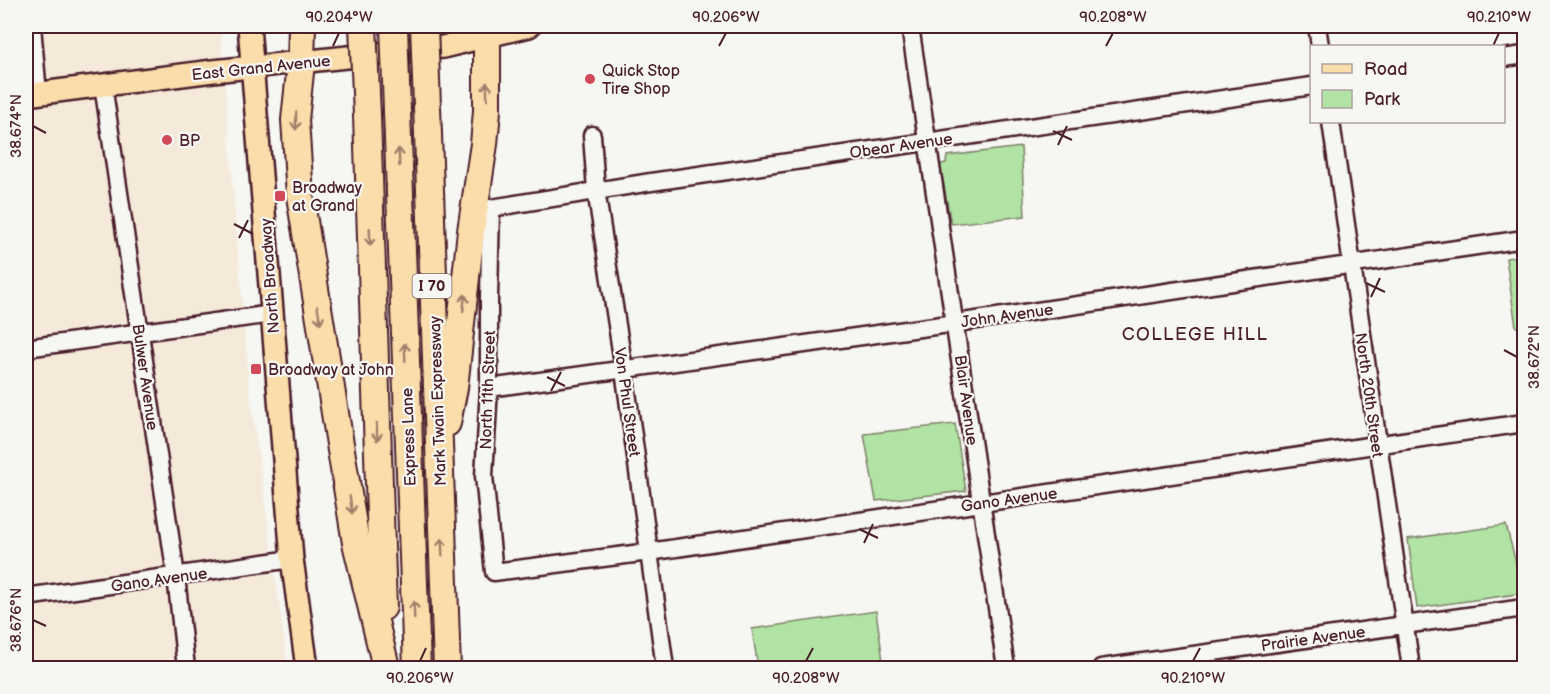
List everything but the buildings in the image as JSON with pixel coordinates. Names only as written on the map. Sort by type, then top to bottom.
[{"type":"highway","points":[[302,26],[295,120],[300,196],[356,543],[386,666]]},
{"type":"highway","points":[[363,26],[386,666]]},
{"type":"highway","name":"Express Lane","points":[[394,26],[417,669]]},
{"type":"highway","name":"Mark Twain Expressway","points":[[424,26],[447,669]]},
{"type":"highway","points":[[439,465],[454,388],[471,231],[484,144],[487,111],[487,31]]},
{"type":"main road","name":"North Broadway","points":[[249,26],[292,559],[307,669]]},
{"type":"main road","name":"East Grand Avenue","points":[[32,94],[443,47],[487,31],[530,26]]},
{"type":"street","points":[[32,26],[32,94]]},
{"type":"street","name":"Blair Avenue","points":[[910,26],[1006,669]]},
{"type":"street","points":[[1317,26],[1320,45]]},
{"type":"street","points":[[1505,58],[1524,55]]},
{"type":"street","name":"Bulwer Avenue","points":[[103,85],[176,576],[186,669]]},
{"type":"street","name":"Obear Avenue","points":[[491,208],[596,190],[1310,86]]},
{"type":"street","name":"North 20th Street","points":[[1331,123],[1411,669]]},
{"type":"street","name":"Von Phul Street","points":[[592,135],[596,190],[624,370],[665,669]]},
{"type":"street","name":"North 11th Street","points":[[491,208],[489,388],[484,476],[494,572]]},
{"type":"street","name":"John Avenue","points":[[489,388],[956,323],[1524,238]]},
{"type":"street","points":[[26,348],[272,314]]},
{"type":"street","name":"Gano Avenue","points":[[494,572],[649,552],[1524,423]]},
{"type":"street","name":"Gano Avenue","points":[[26,597],[292,559]]},
{"type":"street","name":"Prairie Avenue","points":[[1101,669],[1524,608]]},
{"type":"shaded area","points":[[26,26],[220,26],[249,387],[288,668],[26,668]]},
{"type":"green space","points":[[1021,147],[1025,216],[951,224],[940,164],[946,163],[947,156]]},
{"type":"green space","points":[[1524,255],[1524,326],[1516,327],[1506,258]]},
{"type":"green space","points":[[955,424],[966,491],[876,501],[864,434]]},
{"type":"green space","points":[[1506,525],[1524,593],[1417,608],[1408,539]]},
{"type":"green space","points":[[876,611],[884,668],[758,668],[752,629]]},
{"type":"place","name":"Quick Stop Tire Shop","points":[[590,79]]},
{"type":"place","name":"BP","points":[[167,140]]},
{"type":"place","name":"Broadway at Grand","points":[[280,196]]},
{"type":"place","name":"Broadway at John","points":[[256,369]]},
{"type":"district","name":"COLLEGE HILL","points":[[1195,334]]}]
